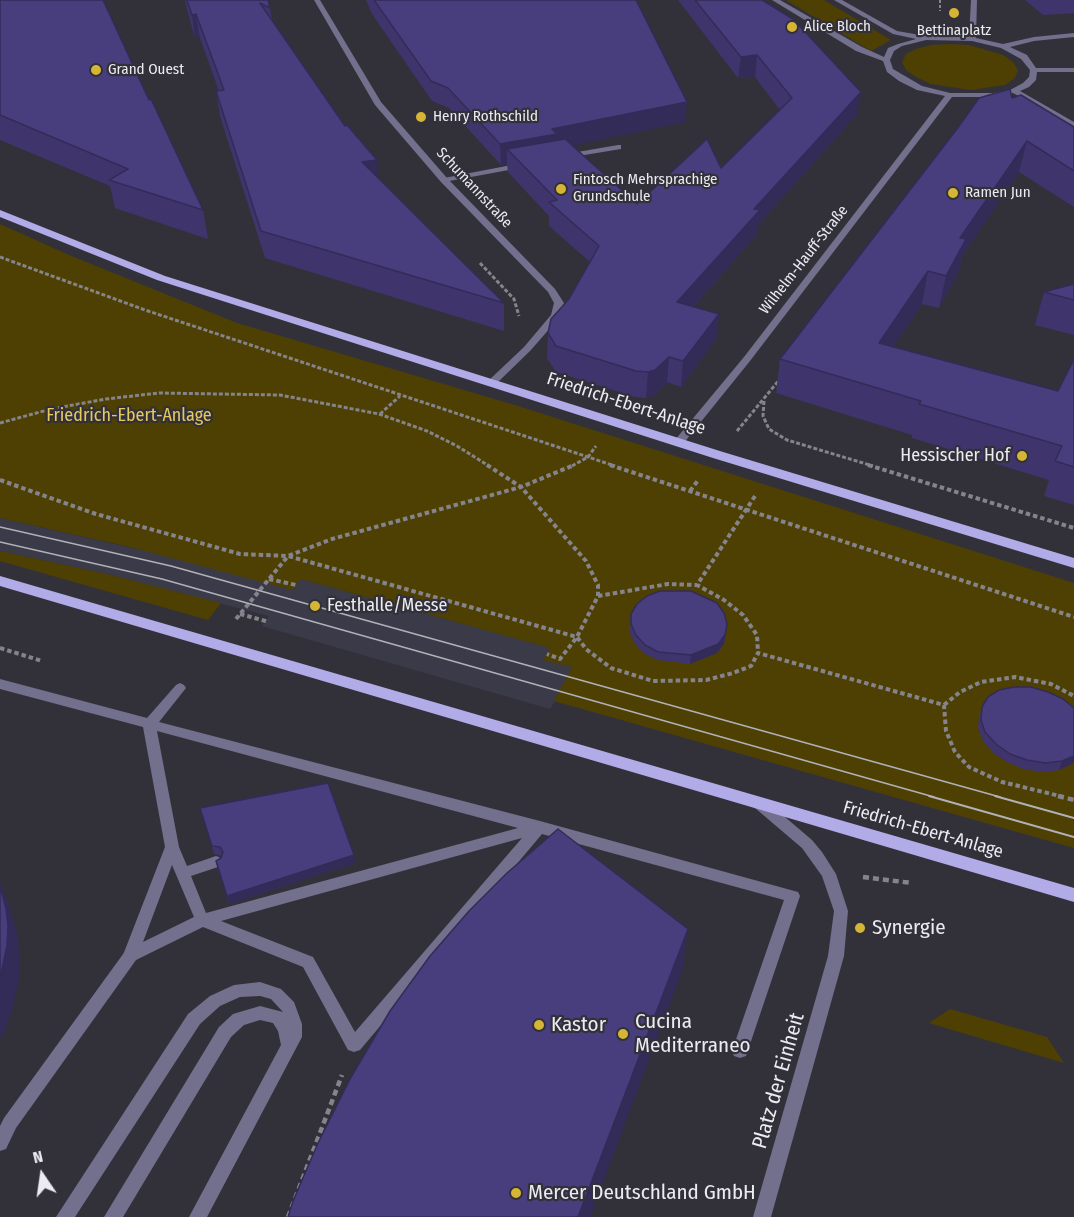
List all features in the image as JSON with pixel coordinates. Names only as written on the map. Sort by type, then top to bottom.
[{"type":"main road","name":"Friedrich-Ebert-Anlage","points":[[0,213],[66,242],[161,278],[718,455],[1074,563]]},
{"type":"main road","name":"Friedrich-Ebert-Anlage","points":[[0,581],[1074,895]]},
{"type":"street","name":"Schumannstraße","points":[[317,0],[378,103],[444,180],[552,291],[559,303],[556,316],[527,350],[492,382]]},
{"type":"street","points":[[775,0],[859,49],[886,60],[890,70],[902,80],[920,88],[950,95],[993,95],[1014,91],[1026,85],[1033,78],[1034,70],[1024,57],[1003,46],[972,39],[926,38],[895,33],[837,0]]},
{"type":"street","points":[[972,39],[974,0]]},
{"type":"street","points":[[1003,46],[1034,39],[1074,35]]},
{"type":"street","points":[[886,60],[891,50],[900,45],[926,38]]},
{"type":"street","points":[[1034,70],[1074,70]]},
{"type":"street","points":[[1014,91],[1074,125]]},
{"type":"street","name":"Wilhelm-Hauff-Straße","points":[[679,442],[754,350],[950,95]]},
{"type":"street","points":[[560,158],[618,147]]},
{"type":"street","points":[[444,180],[536,162]]},
{"type":"street","points":[[0,684],[793,896],[740,1051]]},
{"type":"street","points":[[149,725],[180,688]]},
{"type":"street","points":[[149,725],[172,847],[202,920],[308,962],[354,1045],[540,827]]},
{"type":"street","name":"Friedrich-Ebert-Anlage","points":[[760,804],[807,844],[829,874],[841,911],[836,956]]},
{"type":"street","points":[[131,955],[202,920],[540,827]]},
{"type":"street","points":[[0,1143],[10,1123],[131,955],[172,847]]},
{"type":"street","points":[[183,873],[216,862]]},
{"type":"street","name":"Platz der Einheit","points":[[762,1217],[836,956]]},
{"type":"street","points":[[64,1217],[194,1019],[214,1001],[239,990],[260,989],[276,994],[289,1007],[294,1024],[294,1036],[198,1217]]},
{"type":"street","points":[[113,1217],[225,1032],[240,1019],[260,1013],[278,1017],[286,1029],[288,1050]]},
{"type":"path","points":[[0,256],[145,310],[400,396],[1074,616]]},
{"type":"path","points":[[718,455],[764,401],[785,372]]},
{"type":"path","points":[[0,423],[106,399],[204,392],[280,394],[379,414],[427,431],[458,446],[521,487],[586,561],[598,585],[598,596],[576,637],[560,659],[547,654]]},
{"type":"path","points":[[379,414],[400,396]]},
{"type":"path","points":[[764,401],[763,416],[769,429],[787,440],[1074,528]]},
{"type":"path","points":[[234,622],[288,556],[332,539],[521,487],[571,467],[588,457]]},
{"type":"path","points":[[0,480],[96,514],[240,554],[288,556],[576,637],[586,649],[611,668],[653,681],[706,680],[733,673],[751,666],[758,653],[757,635],[743,615],[724,600],[698,585],[668,584],[598,596]]},
{"type":"path","points":[[698,585],[746,509]]},
{"type":"path","points":[[269,579],[296,585]]},
{"type":"path","points":[[240,614],[269,622]]},
{"type":"path","points":[[758,653],[944,705]]},
{"type":"path","points":[[944,705],[960,692],[981,682],[1015,677],[1051,684],[1074,696]]},
{"type":"path","points":[[944,705],[946,731],[955,752],[969,767],[1002,782],[1074,800]]},
{"type":"path","points":[[288,1217],[354,1045]]},
{"type":"shaded area","points":[[0,518],[296,585],[301,579],[551,648],[544,660],[572,666],[1074,848],[555,701],[550,709],[262,626],[269,616],[107,574],[0,551]]},
{"type":"green space","points":[[786,0],[824,0],[891,40],[871,51]]},
{"type":"green space","points":[[949,44],[969,45],[1003,55],[1013,62],[1018,70],[1015,78],[1005,85],[971,90],[931,84],[906,70],[902,62],[906,54],[916,49]]},
{"type":"green space","name":"Friedrich-Ebert-Anlage","points":[[0,224],[69,255],[237,323],[518,406],[1074,583],[1074,848],[554,701],[572,667],[543,660],[550,648],[301,579],[292,590],[130,547],[0,518]]},
{"type":"green space","points":[[0,551],[107,574],[221,603],[208,620],[0,561]]},
{"type":"green space","points":[[950,1009],[1047,1037],[1064,1063],[929,1023]]},
{"type":"building","points":[[0,0],[103,0],[203,210],[109,180],[128,169],[0,115]]},
{"type":"building","points":[[187,0],[268,0],[270,8],[260,3],[345,126],[347,125],[377,160],[362,162],[504,303],[261,231],[216,91],[224,90],[196,14],[192,15]]},
{"type":"building","points":[[374,0],[636,0],[687,102],[552,129],[557,134],[500,144],[448,88],[431,81]]},
{"type":"building","points":[[695,0],[762,0],[793,19],[861,92],[754,209],[760,210],[677,302],[719,314],[683,361],[669,357],[655,370],[636,371],[556,346],[548,333],[551,319],[569,299],[599,246],[549,202],[557,200],[507,149],[565,139],[637,204],[707,139],[721,168],[792,98],[757,55],[741,57]]},
{"type":"building","points":[[1010,89],[1012,98],[1021,95],[1074,127],[1074,171],[1027,141],[960,238],[966,239],[946,276],[928,271],[879,343],[1058,391],[1074,359],[1074,467],[1055,461],[1062,446],[919,404],[921,401],[780,359],[979,98]]},
{"type":"building","points":[[1074,284],[1074,300],[1044,292]]},
{"type":"building","points":[[660,591],[691,591],[717,603],[724,613],[727,624],[725,635],[718,644],[691,655],[658,652],[645,645],[636,635],[631,624],[631,614],[637,604],[647,596]]},
{"type":"building","points":[[1031,687],[1048,692],[1063,699],[1074,708],[1074,756],[1062,761],[1045,763],[1027,760],[1010,754],[985,732],[981,720],[982,707],[988,697],[999,690]]},
{"type":"building","points":[[328,783],[354,855],[227,896],[216,861],[221,858],[223,852],[220,847],[212,846],[200,808]]},
{"type":"building","name":"Kastor","points":[[558,829],[688,929],[578,1217],[288,1217],[318,1143],[350,1079],[390,1011],[430,956],[469,911],[507,873]]},
{"type":"building","points":[[0,886],[8,926],[7,946],[0,978]]},
{"type":"tram line","points":[[0,527],[171,566],[1000,797]]},
{"type":"tram line","points":[[0,542],[162,579],[934,797]]},
{"type":"tram line","points":[[929,796],[1074,837]]},
{"type":"tram line","points":[[995,796],[1074,818]]},
{"type":"place","name":"Bettinaplatz","points":[[954,13]]},
{"type":"place","name":"Alice Bloch","points":[[792,27]]},
{"type":"place","name":"Grand Ouest","points":[[96,70]]},
{"type":"place","name":"Henry Rothschild","points":[[421,117]]},
{"type":"place","name":"Fintosch Mehrsprachige Grundschule","points":[[561,189]]},
{"type":"place","name":"Ramen Jun","points":[[953,193]]},
{"type":"place","name":"Hessischer Hof","points":[[1022,456]]},
{"type":"place","name":"Festhalle/Messe","points":[[315,606]]},
{"type":"place","name":"Synergie","points":[[860,928]]},
{"type":"place","name":"Kastor","points":[[539,1025]]},
{"type":"place","name":"Cucina Mediterraneo","points":[[623,1034]]},
{"type":"place","name":"Mercer Deutschland GmbH","points":[[516,1193]]}]
